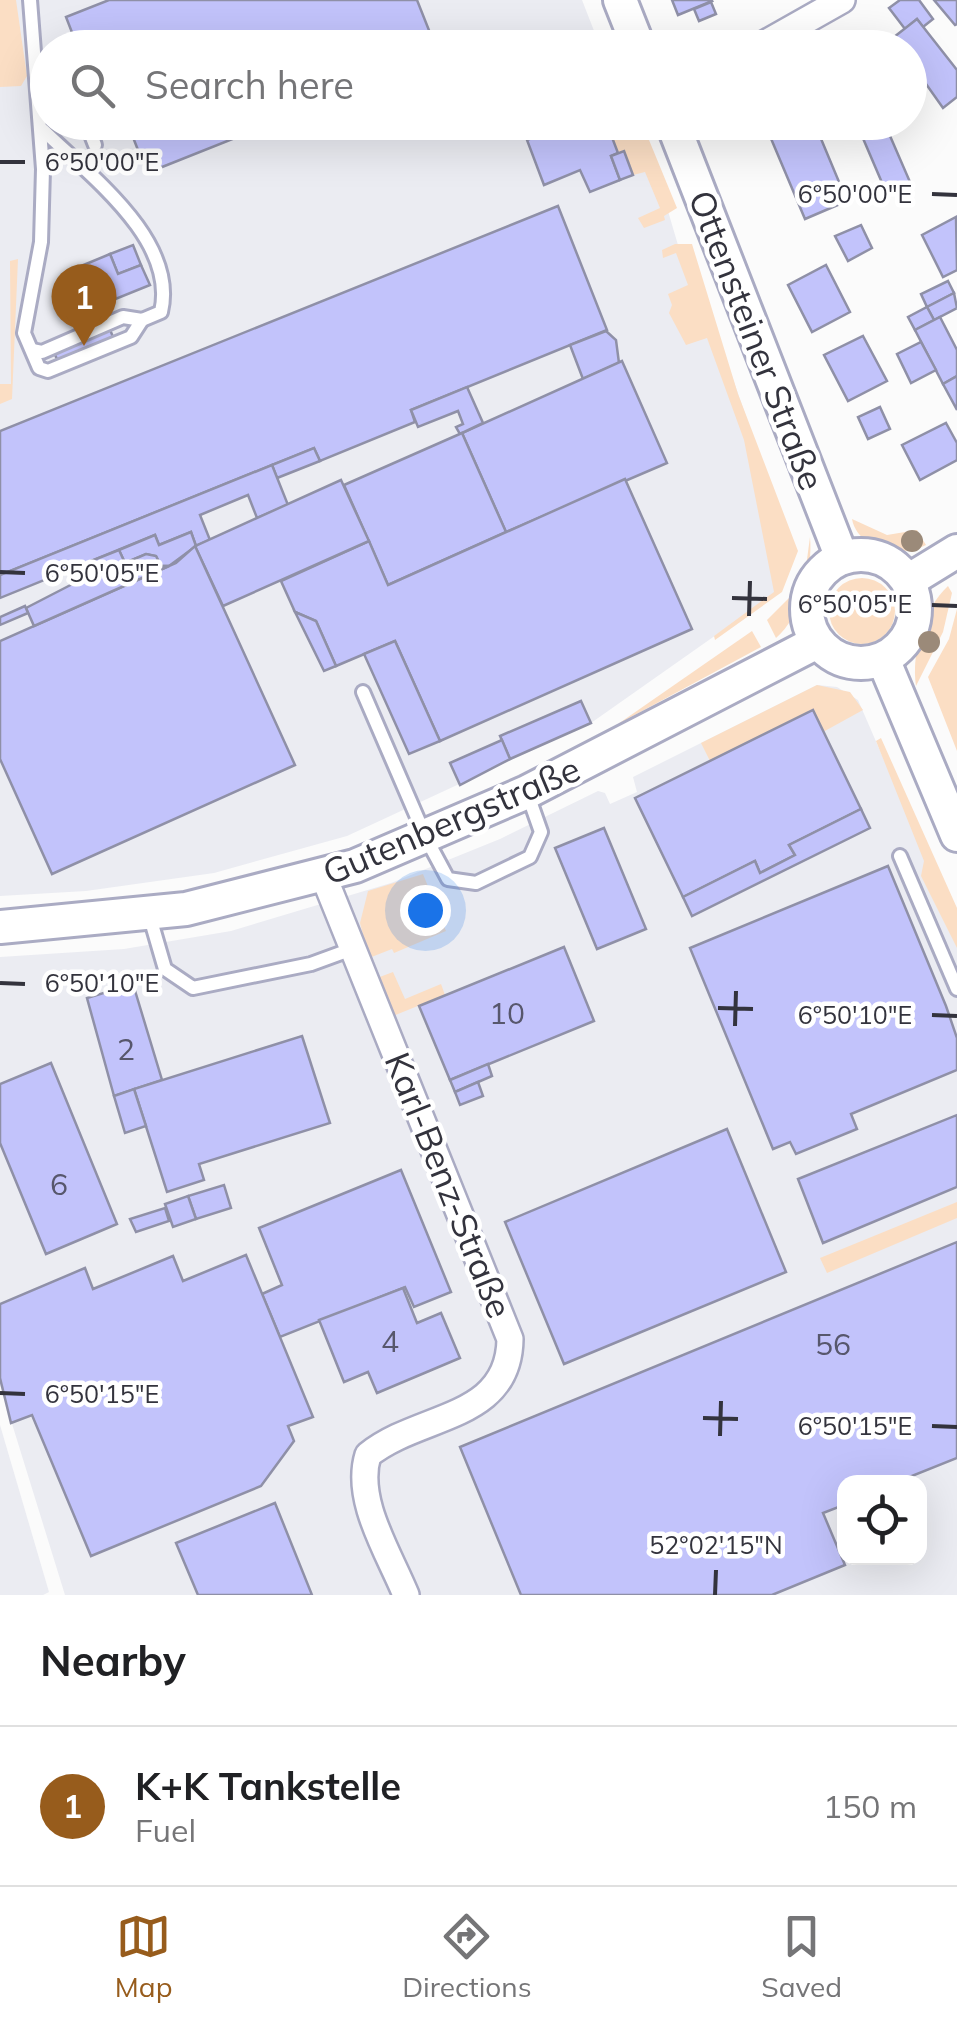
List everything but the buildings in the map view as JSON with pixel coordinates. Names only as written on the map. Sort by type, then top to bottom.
[{"type":"street","points":[[620,0],[632,30]]},
{"type":"street","points":[[790,30],[842,0]]},
{"type":"street","name":"Ottensteiner Straße","points":[[679,140],[842,558]]},
{"type":"street","points":[[908,581],[957,552]]},
{"type":"street","points":[[862,554],[881,558],[908,581],[915,613],[911,631],[898,648],[882,659],[847,662],[817,642],[808,619],[808,600],[825,568],[842,558],[862,554]]},
{"type":"street","name":"Gutenbergstraße","points":[[0,927],[149,914],[231,900],[324,876],[426,838],[527,792],[817,642]]},
{"type":"street","points":[[882,659],[957,835]]},
{"type":"street","name":"Karl-Benz-Straße","points":[[324,876],[510,1339],[510,1362],[502,1382],[488,1396],[401,1434],[368,1455],[362,1475],[364,1493],[406,1595]]},
{"type":"lane","points":[[30,0],[38,30]]},
{"type":"lane","points":[[42,140],[41,242],[24,333],[38,368],[48,370],[131,337],[142,320]]},
{"type":"lane","points":[[32,350],[42,352],[123,317],[142,320],[161,312],[166,290],[137,220],[53,140]]},
{"type":"lane","points":[[93,140],[95,145]]},
{"type":"lane","points":[[363,692],[442,872],[455,882],[476,883],[530,857],[540,842],[540,820],[527,792]]},
{"type":"lane","points":[[900,856],[957,988]]},
{"type":"lane","points":[[149,914],[165,969],[193,988],[311,964],[352,949]]},
{"type":"shaded area","points":[[0,0],[582,0],[594,30],[30,30],[30,140],[647,140],[678,245],[687,248],[794,553],[780,590],[591,723],[347,836],[214,873],[86,891],[0,896]]},
{"type":"shaded area","points":[[0,0],[16,0],[27,76],[21,86],[0,87]]},
{"type":"shaded area","points":[[613,140],[649,140],[677,208],[664,216],[665,220],[644,228],[638,218],[660,208],[645,172],[633,175],[624,152],[618,153]]},
{"type":"shaded area","points":[[675,244],[692,244],[738,394],[798,551],[782,592],[715,640],[714,636],[774,592],[744,440],[707,338],[686,345],[669,313],[672,305],[668,294],[688,285],[676,253],[663,258],[662,250]]},
{"type":"shaded area","points":[[18,259],[12,399],[0,404],[0,384],[11,384],[10,261]]},
{"type":"shaded area","points":[[852,519],[887,535],[917,530],[926,545],[904,551],[881,548],[862,537]]},
{"type":"shaded area","points":[[810,537],[804,591],[792,618],[776,638],[767,620],[793,594],[806,567]]},
{"type":"shaded area","points":[[862,578],[875,580],[885,588],[893,598],[893,624],[885,634],[875,642],[862,644],[849,642],[839,634],[831,624],[829,611],[831,598],[839,588],[849,580]]},
{"type":"shaded area","points":[[948,586],[952,593],[943,632],[916,686],[921,632],[932,606]]},
{"type":"shaded area","points":[[957,609],[957,751],[928,677],[949,639]]},
{"type":"shaded area","points":[[752,631],[761,647],[618,724]]},
{"type":"shaded area","points":[[817,685],[837,687],[858,700],[957,928],[957,1595],[65,1595],[0,1385],[0,957],[124,949],[231,931],[391,883],[500,839],[598,791],[605,793],[610,804],[637,792],[633,777]]},
{"type":"shaded area","points":[[817,685],[850,692],[863,710],[823,732],[812,711],[710,761],[701,743]]},
{"type":"shaded area","points":[[881,738],[957,908],[957,948],[921,876],[924,861],[876,741]]},
{"type":"shaded area","points":[[423,874],[446,931],[394,953],[392,949],[369,958],[360,923],[368,891]]},
{"type":"shaded area","points":[[393,972],[405,999],[441,984],[445,995],[393,1016],[377,978]]},
{"type":"shaded area","points":[[957,1202],[957,1218],[827,1273],[820,1258]]},
{"type":"shaded area","points":[[0,1425],[49,1592],[43,1595],[0,1595]]},
{"type":"place","name":"K+K Tankstelle","points":[[84,346]]}]
